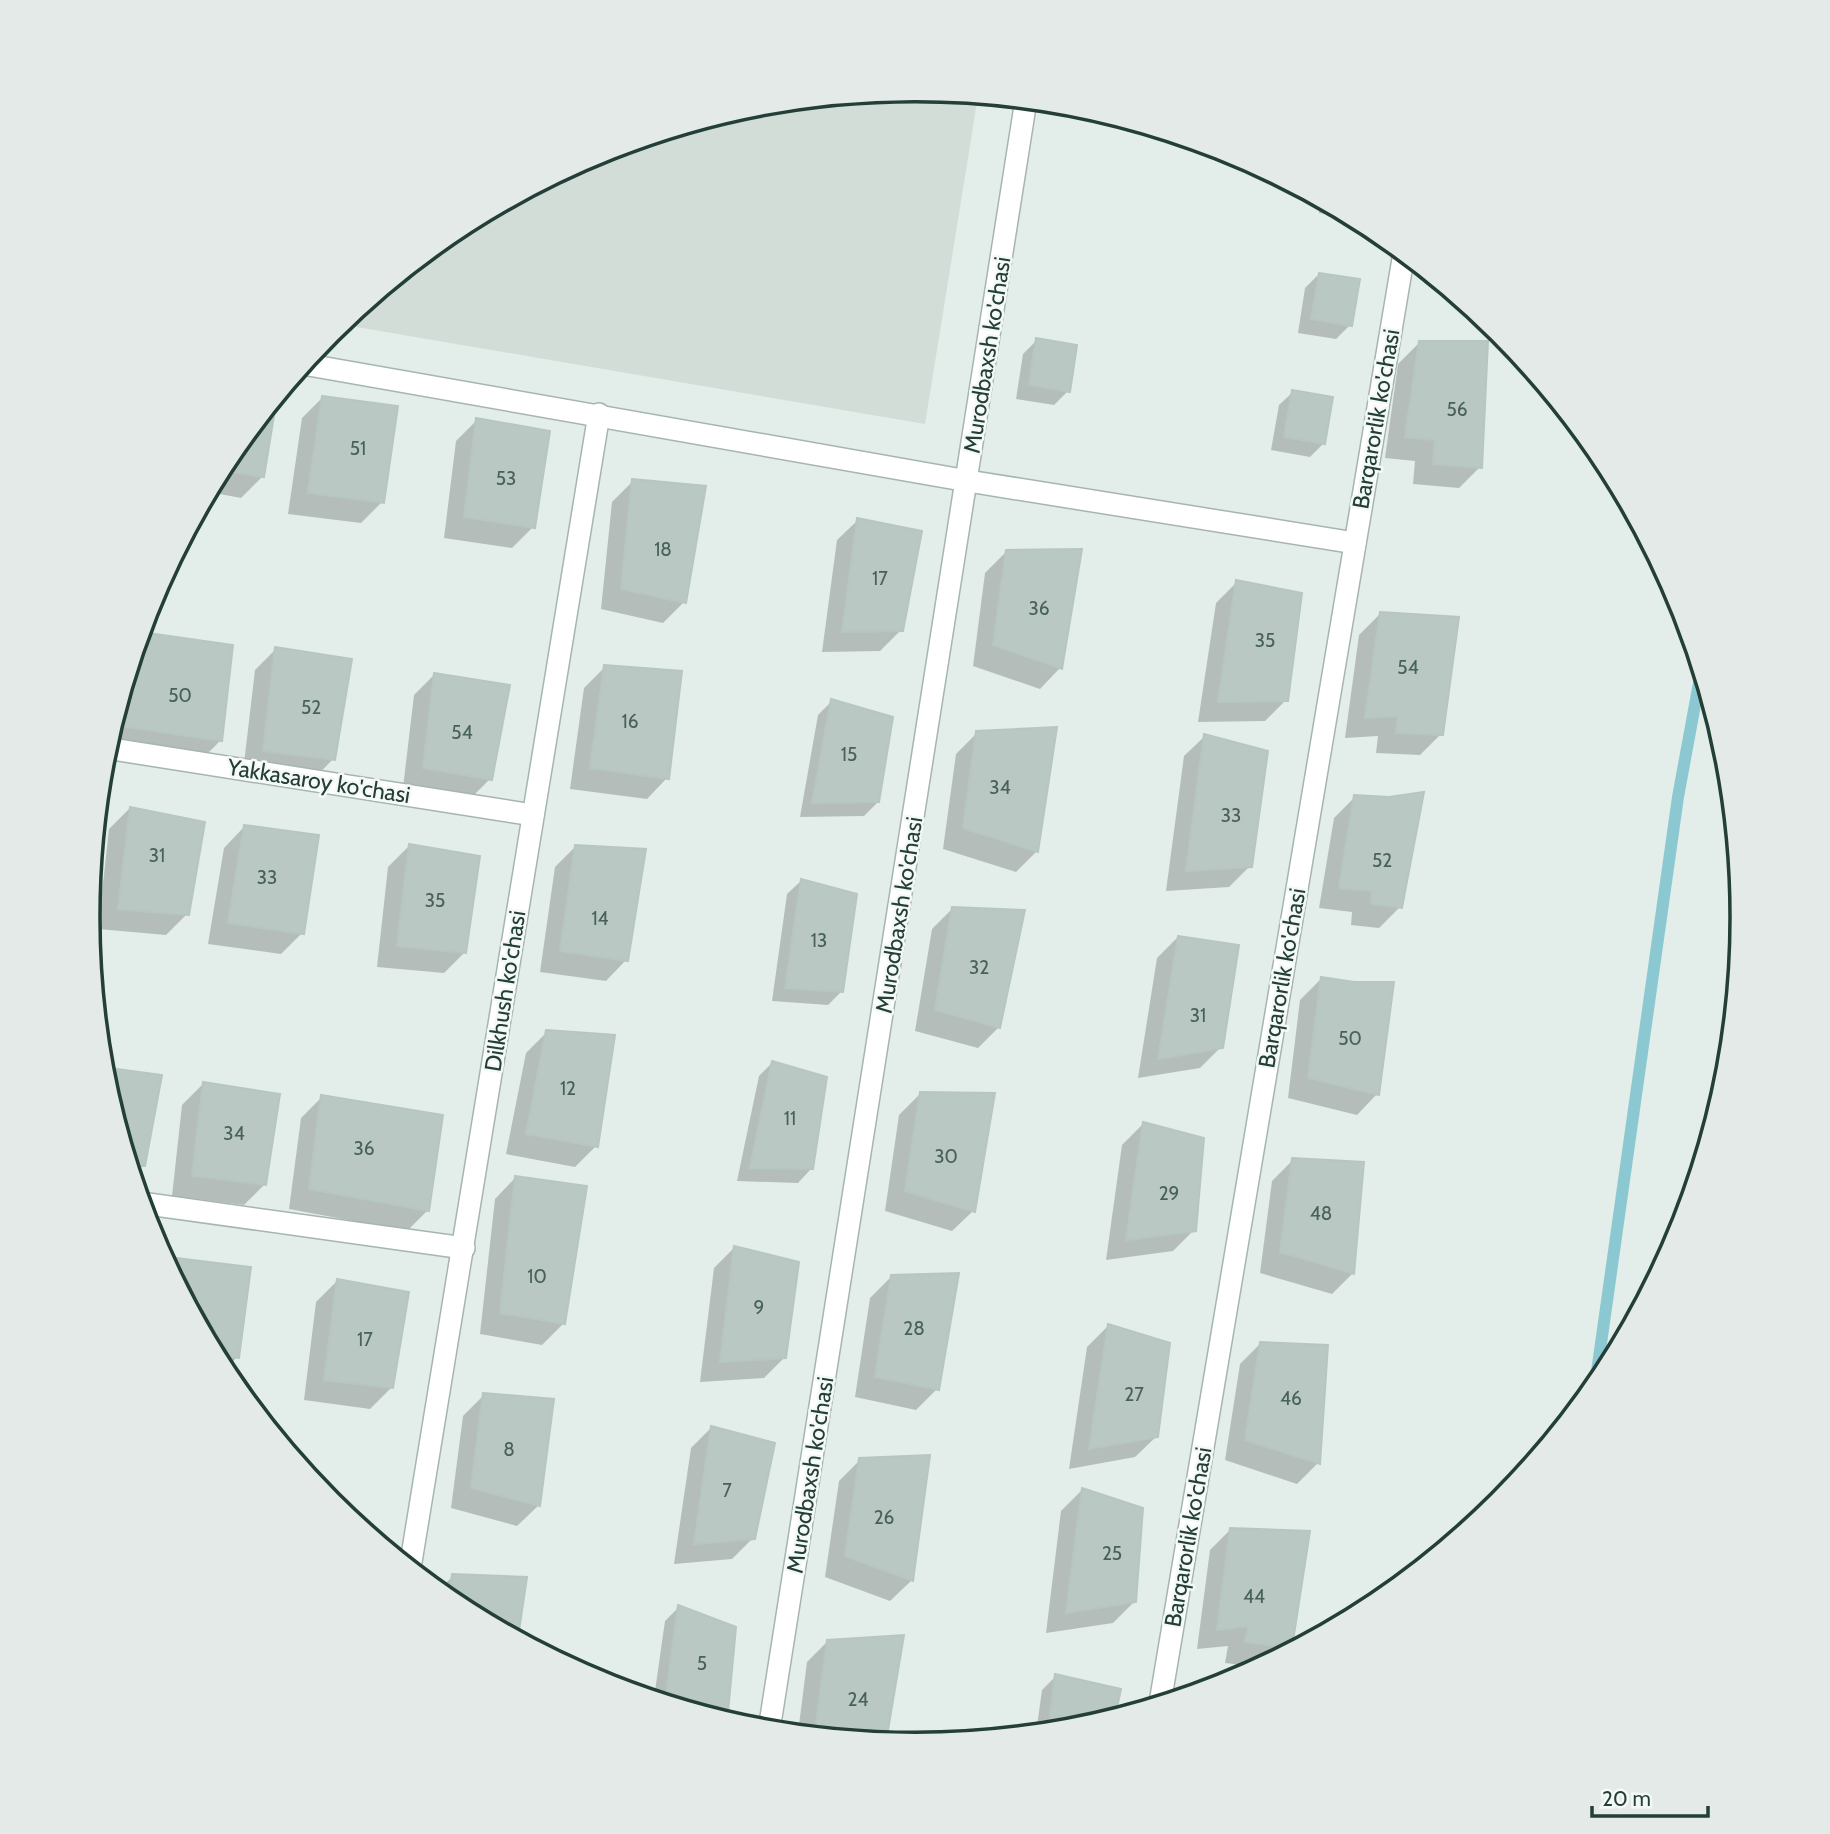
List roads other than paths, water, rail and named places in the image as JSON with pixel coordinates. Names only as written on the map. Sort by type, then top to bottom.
[{"type":"street","name":"Murodbaxsh ko'chasi","points":[[771,1719],[1025,110]]},
{"type":"street","name":"Barqarorlik ko'chasi","points":[[1162,1694],[1402,264]]},
{"type":"street","points":[[315,366],[968,481],[1355,544]]},
{"type":"street","name":"Dilkhush ko'chasi","points":[[412,1558],[599,414]]},
{"type":"street","name":"Yakkasaroy ko'chasi","points":[[117,750],[533,815]]},
{"type":"street","points":[[153,1205],[464,1248]]},
{"type":"waterway","points":[[1599,1361],[1678,797],[1698,691]]}]
